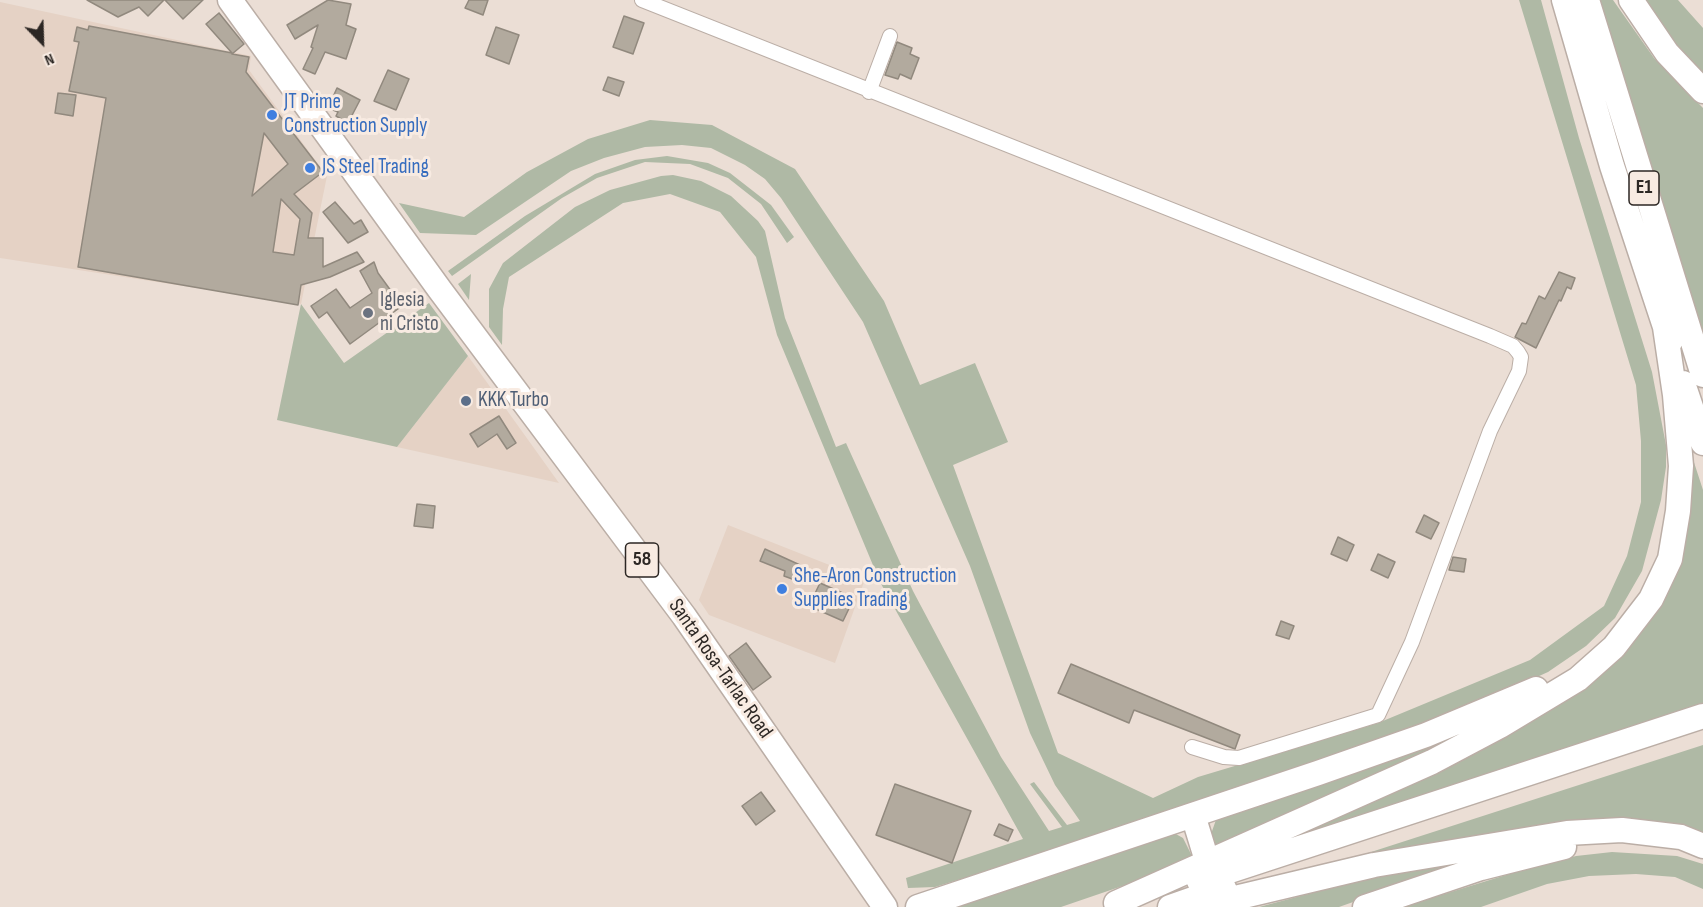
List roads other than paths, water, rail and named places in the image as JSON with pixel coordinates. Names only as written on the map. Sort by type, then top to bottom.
[{"type":"highway","name":"Santa Rosa-Tarlac Road","points":[[230,0],[440,290],[684,616],[885,907]]},
{"type":"highway","name":"E1","points":[[1564,0],[1612,166],[1703,443]]},
{"type":"highway","name":"E1","points":[[1587,0],[1703,375]]},
{"type":"highway","points":[[1631,0],[1667,53],[1703,91]]},
{"type":"highway","points":[[1110,905],[1432,762],[1500,726],[1578,679],[1614,647],[1650,599],[1670,559],[1678,511],[1680,466],[1676,395],[1665,327]]},
{"type":"highway","points":[[918,907],[1426,735],[1521,696],[1614,647]]},
{"type":"highway","points":[[1110,905],[1186,886],[1703,716]]},
{"type":"highway","points":[[1170,907],[1703,731]]},
{"type":"highway","points":[[1193,815],[1204,851]]},
{"type":"highway","points":[[1198,907],[1374,865],[1567,833],[1622,830],[1692,841]]},
{"type":"highway","points":[[1365,907],[1481,868],[1574,845],[1692,841]]},
{"type":"street","points":[[642,0],[1513,346],[1521,357],[1520,371],[1490,430],[1412,642],[1378,715],[1239,758],[1224,757],[1192,747]]},
{"type":"street","points":[[869,92],[890,36]]},
{"type":"place","name":"JT Prime Construction Supply","points":[[272,115]]},
{"type":"place","name":"JS Steel Trading","points":[[310,168]]},
{"type":"place","name":"Iglesia ni Cristo","points":[[368,313]]},
{"type":"place","name":"KKK Turbo","points":[[466,401]]},
{"type":"place","name":"She-Aron Construction Supplies Trading","points":[[782,589]]}]
